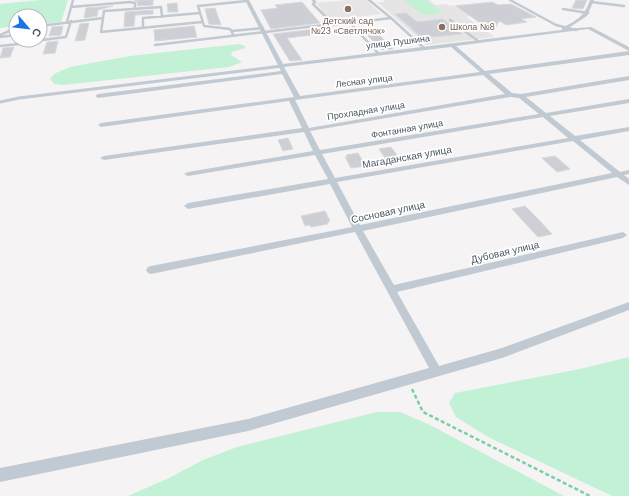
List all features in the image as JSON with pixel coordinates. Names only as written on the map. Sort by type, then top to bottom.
[{"type":"street","points":[[247,0],[285,72],[306,130],[317,154],[436,371]]},
{"type":"street","points":[[560,32],[566,27],[580,21],[588,13],[592,1]]},
{"type":"street","name":"улица Пушкина","points":[[282,66],[589,28],[629,48]]},
{"type":"street","points":[[451,44],[510,95]]},
{"type":"street","name":"Лесная улица","points":[[101,125],[629,52]]},
{"type":"street","points":[[98,96],[285,72]]},
{"type":"street","name":"Прохладная улица","points":[[104,158],[306,130],[510,95],[521,96],[629,78]]},
{"type":"street","points":[[521,96],[629,183]]},
{"type":"street","name":"Фонтанная улица","points":[[188,174],[317,154],[629,101]]},
{"type":"street","name":"Магаданская улица","points":[[188,206],[629,129]]},
{"type":"street","name":"Сосновая улица","points":[[151,270],[357,229],[629,172]]},
{"type":"street","name":"Дубовая улица","points":[[391,290],[623,235]]},
{"type":"street","points":[[0,475],[248,425],[502,353],[629,306]]},
{"type":"lane","points":[[67,22],[73,0]]},
{"type":"lane","points":[[247,0],[199,5],[202,22],[206,27],[227,28],[232,31],[264,31]]},
{"type":"lane","points":[[313,0],[315,2],[313,4],[332,24]]},
{"type":"lane","points":[[369,0],[424,48]]},
{"type":"lane","points":[[510,0],[546,20],[576,30]]},
{"type":"lane","points":[[608,4],[609,0]]},
{"type":"lane","points":[[592,1],[624,6]]},
{"type":"lane","points":[[71,7],[130,2],[135,3],[135,9]]},
{"type":"lane","points":[[162,17],[161,8],[104,11],[101,32],[202,22]]},
{"type":"lane","points":[[563,8],[588,13]]},
{"type":"lane","points":[[143,28],[143,18],[200,13]]},
{"type":"lane","points":[[48,25],[103,18]]},
{"type":"lane","points":[[155,44],[332,24],[350,24],[391,18]]},
{"type":"lane","points":[[450,20],[478,41]]},
{"type":"lane","points":[[48,39],[66,37],[71,21]]},
{"type":"lane","points":[[350,24],[379,54]]},
{"type":"lane","points":[[232,31],[234,36]]},
{"type":"lane","points":[[0,102],[19,98],[282,66]]},
{"type":"path","points":[[407,379],[424,412],[590,496]]},
{"type":"shaded area","name":"Детский сад №23 «Светлячок»","points":[[366,0],[381,14],[330,20],[316,3]]},
{"type":"shaded area","name":"Школа №8","points":[[383,0],[431,0],[430,1],[435,5],[447,4],[449,6],[465,4],[481,15],[466,17],[495,37],[426,45],[377,2],[385,2]]},
{"type":"green space","points":[[41,0],[68,0],[61,22],[48,23],[48,8],[8,8],[8,27],[0,28],[0,4]]},
{"type":"green space","points":[[404,0],[426,0],[443,13],[422,15]]},
{"type":"green space","points":[[239,44],[245,46],[245,48],[232,52],[231,55],[242,62],[229,67],[63,85],[54,84],[50,78],[56,73],[70,67],[130,56]]},
{"type":"green space","points":[[629,357],[629,496],[612,496],[488,437],[456,417],[449,403],[455,393],[580,369]]},
{"type":"green space","points":[[377,412],[400,412],[428,424],[564,496],[128,496],[169,478],[203,460],[237,447]]},
{"type":"building","points":[[134,0],[153,0],[153,5],[138,6],[137,2]]},
{"type":"building","points":[[576,0],[587,0],[583,9],[572,8]]},
{"type":"building","points":[[302,2],[320,23],[271,29],[261,10],[278,8],[275,5]]},
{"type":"building","points":[[492,2],[498,5],[511,4],[536,17],[521,19],[527,22],[507,25],[499,21],[493,32],[456,6]]},
{"type":"building","points":[[177,3],[178,12],[168,12],[167,4]]},
{"type":"building","points":[[113,6],[98,10],[97,16],[84,18],[86,8]]},
{"type":"building","points":[[215,8],[221,25],[209,24],[205,9]]},
{"type":"building","points":[[153,10],[153,14],[135,15],[134,26],[124,27],[125,12]]},
{"type":"building","points":[[406,13],[417,22],[443,19],[462,34],[422,38],[395,14]]},
{"type":"building","points":[[89,23],[85,40],[75,41],[80,24]]},
{"type":"building","points":[[63,26],[61,35],[49,36],[52,27]]},
{"type":"building","points":[[194,26],[197,37],[155,41],[154,30]]},
{"type":"building","points":[[371,27],[393,49],[382,50],[361,29]]},
{"type":"building","points":[[324,28],[328,33],[287,38],[302,60],[290,61],[273,34]]},
{"type":"building","points":[[58,41],[55,53],[43,54],[45,48],[48,48],[48,42]]},
{"type":"building","points":[[3,48],[14,48],[10,57],[0,58]]},
{"type":"building","points":[[288,138],[293,149],[283,151],[278,140]]},
{"type":"building","points":[[391,147],[400,159],[387,161],[379,149]]},
{"type":"building","points":[[358,153],[366,166],[351,168],[345,157],[348,157],[346,155]]},
{"type":"building","points":[[555,156],[570,169],[557,172],[542,158]]},
{"type":"building","points":[[525,206],[552,234],[538,237],[512,209]]},
{"type":"building","points":[[325,211],[330,221],[327,222],[328,224],[311,227],[309,225],[305,226],[301,216]]},
{"type":"place","name":"Детский сад №23 «Светлячок»","points":[[348,9]]},
{"type":"place","name":"Школа №8","points":[[442,27]]}]
